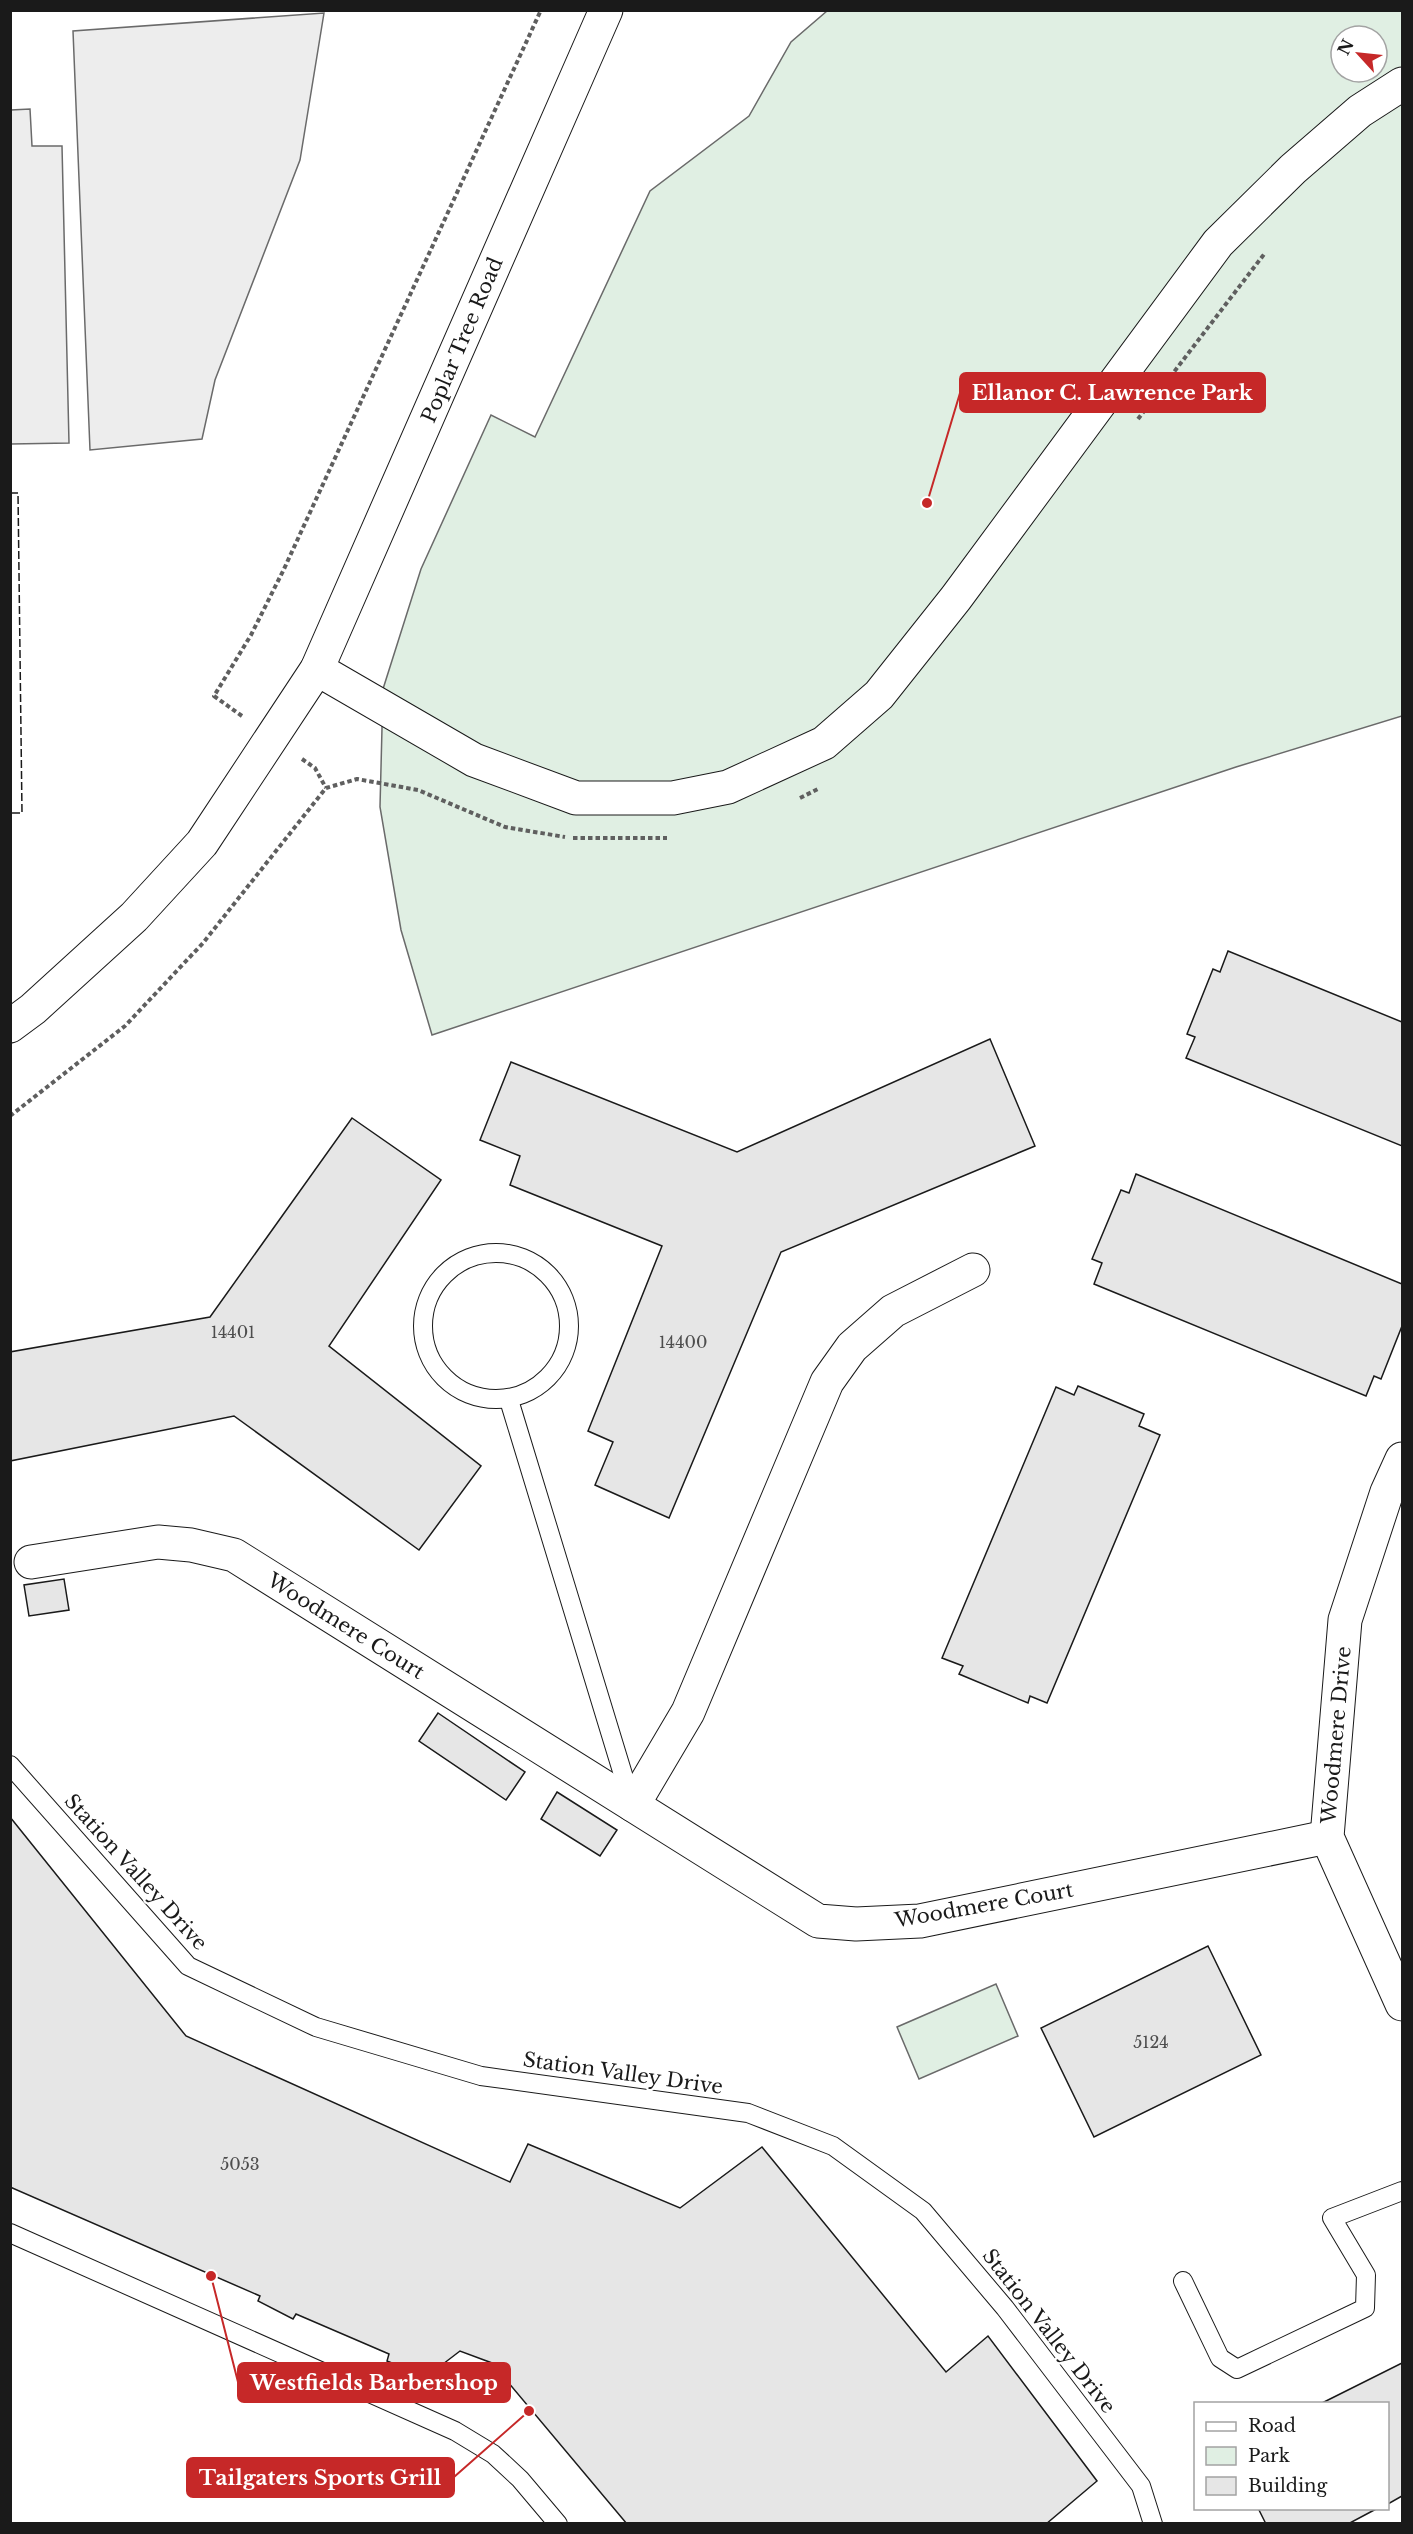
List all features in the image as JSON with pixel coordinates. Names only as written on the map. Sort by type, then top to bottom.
[{"type":"street","name":"Poplar Tree Road","points":[[10,1026],[111,938],[163,886],[201,843],[317,669],[600,23]]},
{"type":"street","points":[[317,669],[474,760],[576,798],[673,798],[728,787],[824,743],[879,695],[949,607],[1218,243],[1293,169],[1360,111],[1402,84]]},
{"type":"street","points":[[633,1805],[688,1712],[827,1382],[852,1347],[893,1311],[973,1270]]},
{"type":"street","name":"Woodmere Drive","points":[[1402,1459],[1387,1492],[1345,1620],[1327,1838],[1402,2004]]},
{"type":"street","name":"Woodmere Court","points":[[31,1562],[158,1542],[191,1545],[234,1555],[818,1921],[856,1924],[920,1921],[1327,1838]]},
{"type":"lane","points":[[517,1254],[542,1267],[553,1278],[570,1318],[568,1346],[544,1383],[509,1400],[476,1398],[440,1375],[422,1337],[424,1306],[448,1269],[473,1256],[517,1254]]},
{"type":"lane","points":[[509,1400],[633,1805]]},
{"type":"lane","name":"Station Valley Drive","points":[[10,1765],[188,1966],[316,2027],[481,2076],[748,2113],[833,2146],[923,2211],[1005,2308],[1141,2486],[1153,2523]]},
{"type":"lane","points":[[1183,2281],[1220,2358],[1237,2369],[1365,2308],[1366,2275],[1332,2218],[1402,2191]]},
{"type":"lane","points":[[10,2233],[455,2431],[494,2454],[520,2479],[558,2523]]},
{"type":"path","points":[[326,788],[315,768],[214,696],[251,634],[284,569],[541,10]]},
{"type":"path","points":[[1136,422],[1272,245]]},
{"type":"path","points":[[10,1116],[125,1026],[203,944],[326,788],[357,779],[418,790],[505,827],[583,839],[656,840],[677,836]]},
{"type":"path","points":[[794,801],[824,785]]},
{"type":"green space","points":[[827,11],[1402,11],[1402,716],[1236,767],[432,1035],[401,930],[380,807],[383,689],[421,569],[491,415],[535,437],[650,191],[749,116],[791,42]]},
{"type":"green space","points":[[996,1984],[1018,2036],[919,2079],[897,2027]]},
{"type":"shaded area","points":[[324,13],[300,160],[215,380],[202,439],[90,450],[73,31]]},
{"type":"shaded area","points":[[30,109],[32,146],[62,146],[69,443],[11,444],[11,110]]},
{"type":"building","points":[[1228,951],[1402,1022],[1402,1146],[1186,1058],[1195,1037],[1187,1034],[1213,969],[1220,972]]},
{"type":"building","points":[[990,1039],[1035,1146],[781,1252],[669,1518],[595,1485],[613,1442],[588,1431],[662,1246],[510,1185],[520,1156],[480,1140],[511,1062],[737,1152]]},
{"type":"building","points":[[352,1118],[441,1180],[329,1346],[481,1466],[419,1550],[234,1416],[10,1461],[10,1352],[210,1317]]},
{"type":"building","points":[[1136,1174],[1402,1284],[1402,1326],[1381,1379],[1374,1376],[1366,1396],[1094,1284],[1102,1263],[1092,1259],[1121,1190],[1129,1193]]},
{"type":"building","points":[[1078,1386],[1144,1414],[1139,1426],[1160,1435],[1047,1703],[1030,1696],[1028,1703],[959,1674],[963,1666],[942,1658],[1056,1387],[1074,1395]]},
{"type":"building","points":[[64,1579],[69,1610],[29,1616],[24,1585]]},
{"type":"building","points":[[438,1713],[525,1772],[506,1800],[419,1741]]},
{"type":"building","points":[[557,1792],[617,1830],[600,1856],[541,1819]]},
{"type":"building","points":[[10,1817],[186,2036],[510,2182],[528,2144],[680,2208],[762,2147],[946,2372],[988,2336],[1097,2481],[1046,2524],[627,2524],[492,2363],[460,2351],[426,2377],[387,2361],[389,2354],[296,2314],[293,2319],[258,2301],[260,2296],[10,2187]]},
{"type":"building","points":[[1208,1946],[1261,2055],[1094,2137],[1041,2028]]},
{"type":"building","points":[[1402,2363],[1402,2496],[1389,2503],[1389,2402],[1324,2402]]},
{"type":"building","points":[[1259,2510],[1374,2510],[1348,2524],[1266,2524]]},
{"type":"fence","points":[[10,493],[18,493],[22,813],[10,813]]},
{"type":"place","name":"Ellanor C. Lawrence Park","points":[[927,503]]},
{"type":"place","name":"Westfields Barbershop","points":[[211,2276]]},
{"type":"place","name":"Tailgaters Sports Grill","points":[[529,2411]]}]
